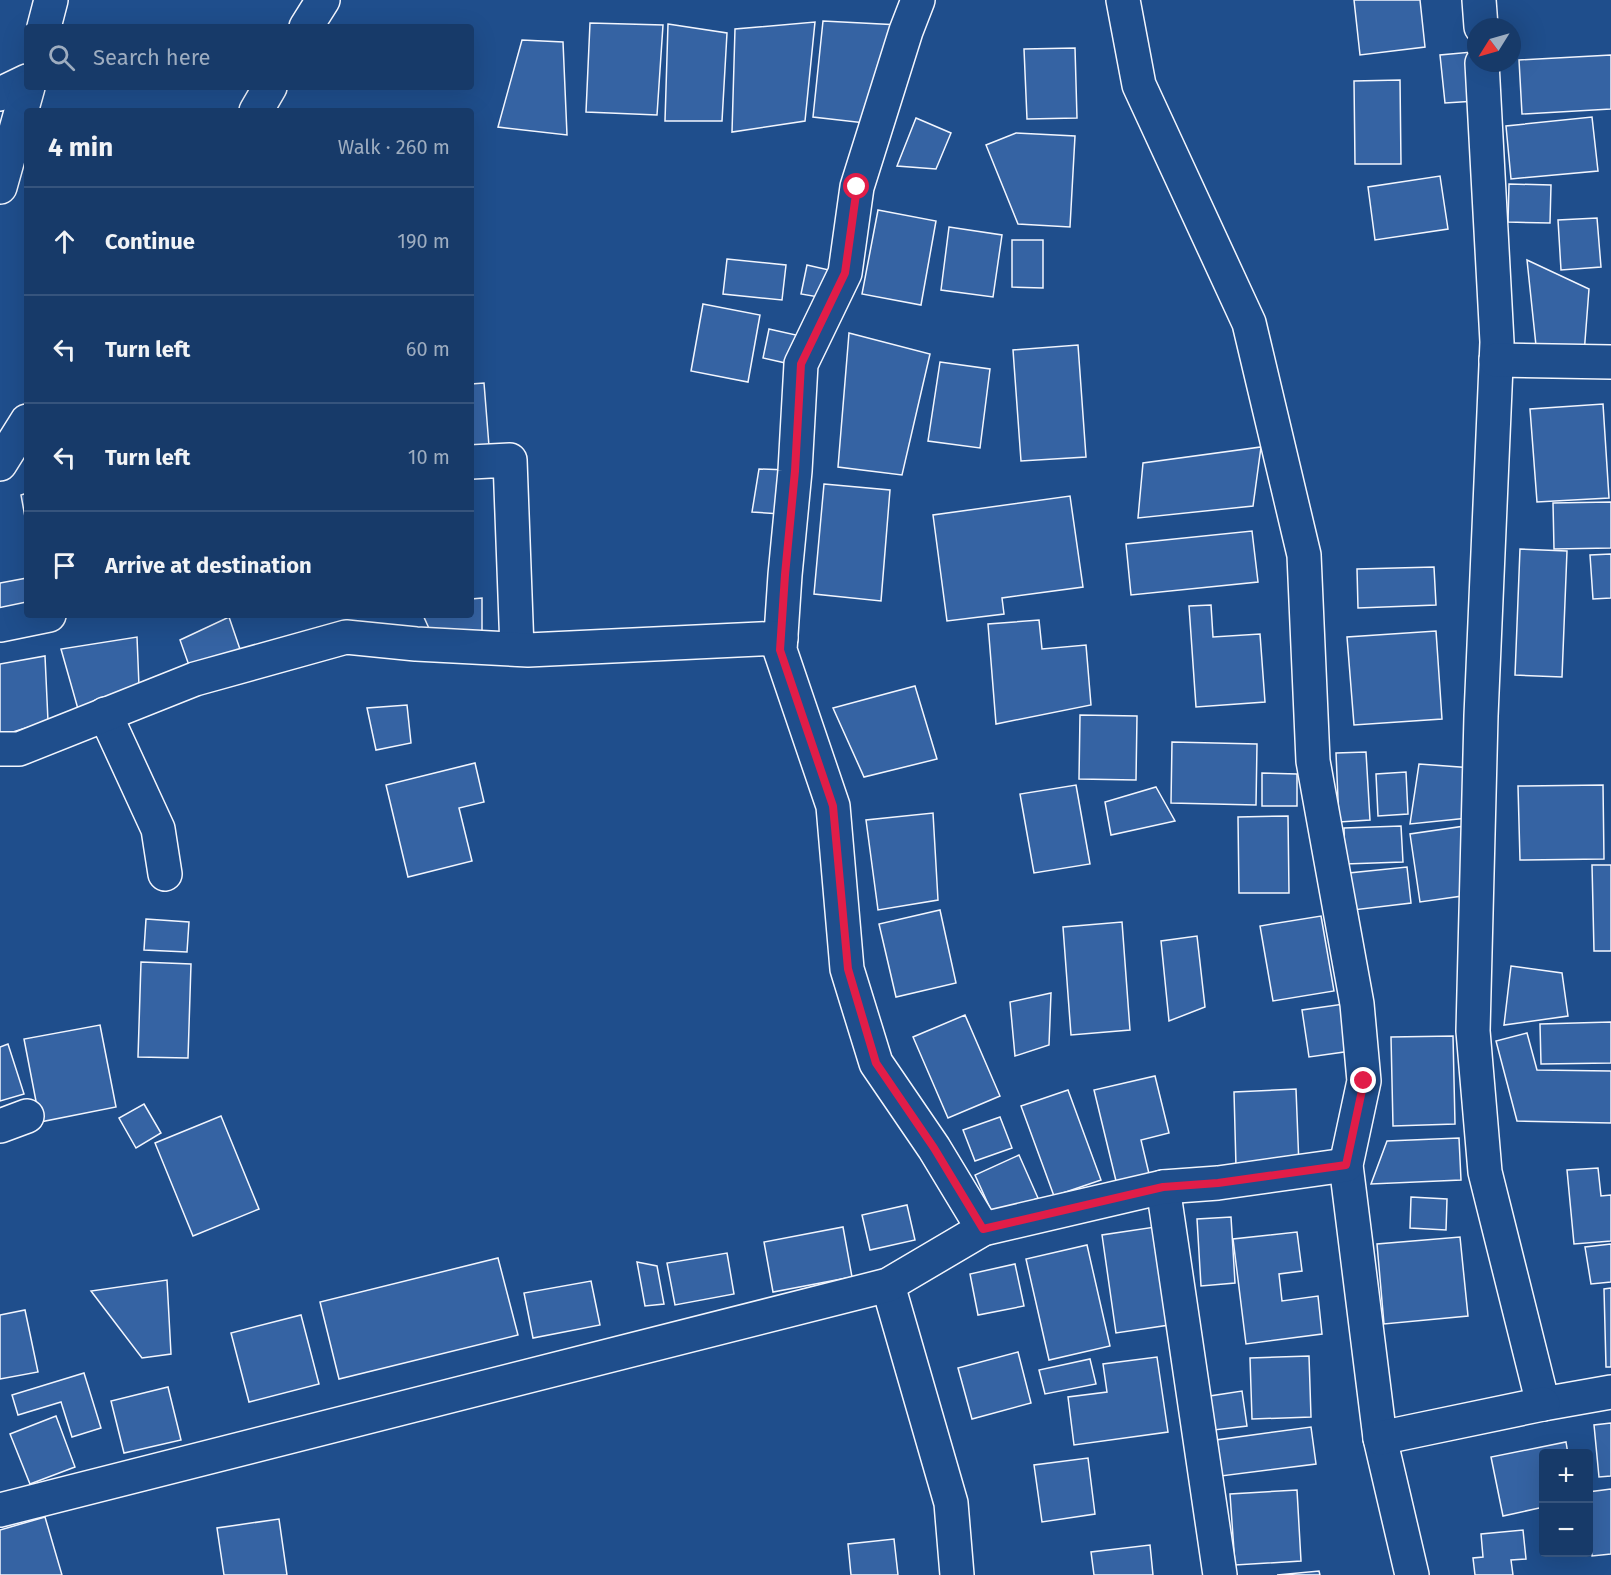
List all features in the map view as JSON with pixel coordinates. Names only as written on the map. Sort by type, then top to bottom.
[{"type":"street","points":[[45,24],[51,0]]},
{"type":"street","points":[[308,24],[322,0]]},
{"type":"street","points":[[918,0],[857,187],[845,273],[801,364],[795,471],[780,650],[833,806],[848,969],[876,1063],[934,1148],[983,1229]]},
{"type":"street","points":[[1123,0],[1139,85],[1250,323],[1304,555],[1313,761],[1358,1004],[1364,1081],[1346,1165],[1380,1438],[1412,1575]]},
{"type":"street","points":[[1479,0],[1480,18]]},
{"type":"street","points":[[1482,72],[1496,360],[1481,716],[1473,1031],[1485,1172],[1544,1404]]},
{"type":"street","points":[[0,94],[24,82]]},
{"type":"street","points":[[0,187],[27,90]]},
{"type":"street","points":[[258,108],[268,90]]},
{"type":"street","points":[[1496,360],[1611,362]]},
{"type":"street","points":[[0,464],[24,426]]},
{"type":"street","points":[[474,462],[510,460],[517,649]]},
{"type":"street","points":[[0,625],[34,618]]},
{"type":"street","points":[[0,750],[19,749],[195,679],[346,637],[416,644],[517,649],[781,638]]},
{"type":"street","points":[[105,714],[158,829],[165,874]]},
{"type":"street","points":[[0,1510],[888,1285],[983,1229],[1163,1187],[1218,1183],[1346,1165]]},
{"type":"street","points":[[1163,1187],[1220,1575]]},
{"type":"street","points":[[888,1285],[951,1503],[957,1575]]},
{"type":"street","points":[[1380,1438],[1611,1392]]},
{"type":"building","points":[[1354,0],[1420,0],[1425,47],[1360,55]]},
{"type":"building","points":[[823,21],[900,25],[865,123],[813,117]]},
{"type":"building","points":[[815,22],[805,121],[732,132],[735,29]]},
{"type":"building","points":[[590,23],[663,25],[657,115],[586,112]]},
{"type":"building","points":[[668,24],[727,33],[722,121],[665,121]]},
{"type":"building","points":[[522,40],[563,42],[567,135],[498,127]]},
{"type":"building","points":[[1075,48],[1077,118],[1027,119],[1024,49]]},
{"type":"building","points":[[1467,52],[1467,72],[1474,72],[1476,101],[1445,103],[1440,55]]},
{"type":"building","points":[[1611,55],[1611,109],[1522,114],[1521,60]]},
{"type":"building","points":[[1400,80],[1401,164],[1355,164],[1354,81]]},
{"type":"building","points":[[1592,117],[1598,171],[1511,179],[1506,126]]},
{"type":"building","points":[[916,118],[951,133],[936,169],[897,166]]},
{"type":"building","points":[[1016,133],[1075,136],[1070,227],[1018,224],[986,145]]},
{"type":"building","points":[[1440,176],[1448,229],[1375,240],[1368,187]]},
{"type":"building","points":[[1509,184],[1551,185],[1550,223],[1508,222]]},
{"type":"building","points":[[878,210],[936,221],[921,305],[862,294]]},
{"type":"building","points":[[1597,218],[1601,267],[1561,270],[1558,220]]},
{"type":"building","points":[[949,227],[1002,235],[993,297],[941,290]]},
{"type":"building","points":[[1012,240],[1043,240],[1043,288],[1012,287]]},
{"type":"building","points":[[727,259],[786,265],[782,300],[723,294]]},
{"type":"building","points":[[1527,260],[1589,289],[1584,354],[1537,355]]},
{"type":"building","points":[[807,265],[829,270],[824,298],[801,294]]},
{"type":"building","points":[[703,304],[760,315],[748,382],[691,371]]},
{"type":"building","points":[[769,329],[796,335],[790,364],[763,358]]},
{"type":"building","points":[[849,333],[930,354],[902,475],[838,467]]},
{"type":"building","points":[[1078,345],[1086,457],[1021,461],[1013,350]]},
{"type":"building","points":[[940,362],[990,369],[980,448],[928,441]]},
{"type":"building","points":[[484,383],[489,446],[474,447],[474,384]]},
{"type":"building","points":[[1603,404],[1609,498],[1537,502],[1530,409]]},
{"type":"building","points":[[1261,447],[1253,506],[1138,518],[1143,463]]},
{"type":"building","points":[[759,469],[788,470],[781,514],[752,512]]},
{"type":"building","points":[[824,484],[890,490],[881,601],[814,594]]},
{"type":"building","points":[[24,494],[24,512],[21,495]]},
{"type":"building","points":[[1070,496],[1083,587],[1002,598],[1004,614],[947,621],[933,515]]},
{"type":"building","points":[[1611,502],[1611,548],[1554,549],[1553,503]]},
{"type":"building","points":[[1252,531],[1258,582],[1131,595],[1126,544]]},
{"type":"building","points":[[1520,549],[1567,551],[1562,677],[1515,675]]},
{"type":"building","points":[[1611,554],[1611,598],[1593,599],[1590,555]]},
{"type":"building","points":[[1434,567],[1436,605],[1358,608],[1357,569]]},
{"type":"building","points":[[24,579],[24,610],[0,614],[0,583]]},
{"type":"building","points":[[482,598],[482,638],[432,635],[424,618],[474,618],[474,599]]},
{"type":"building","points":[[1211,605],[1213,637],[1260,634],[1265,702],[1196,707],[1189,606]]},
{"type":"building","points":[[229,618],[243,658],[191,671],[180,640]]},
{"type":"building","points":[[1039,620],[1042,649],[1086,645],[1091,705],[996,724],[988,624]]},
{"type":"building","points":[[1436,631],[1442,719],[1354,725],[1347,637]]},
{"type":"building","points":[[137,637],[139,686],[78,709],[61,649]]},
{"type":"building","points":[[45,656],[48,721],[0,736],[0,664]]},
{"type":"building","points":[[915,686],[937,759],[864,777],[833,708]]},
{"type":"building","points":[[407,705],[411,743],[376,750],[367,708]]},
{"type":"building","points":[[1080,715],[1137,716],[1136,780],[1079,779]]},
{"type":"building","points":[[1172,742],[1257,744],[1256,805],[1171,803]]},
{"type":"building","points":[[1366,752],[1370,820],[1339,822],[1336,753]]},
{"type":"building","points":[[475,763],[484,802],[459,808],[472,861],[408,877],[386,785]]},
{"type":"building","points":[[1419,764],[1473,768],[1468,818],[1410,824]]},
{"type":"building","points":[[1406,772],[1408,814],[1378,816],[1376,774]]},
{"type":"building","points":[[1262,773],[1297,774],[1297,806],[1262,806]]},
{"type":"building","points":[[1076,785],[1090,864],[1034,873],[1020,794]]},
{"type":"building","points":[[1603,785],[1604,859],[1520,860],[1518,786]]},
{"type":"building","points":[[1156,787],[1175,821],[1111,835],[1105,802]]},
{"type":"building","points":[[933,813],[938,900],[878,910],[866,820]]},
{"type":"building","points":[[1288,816],[1289,893],[1239,893],[1238,817]]},
{"type":"building","points":[[1472,825],[1462,896],[1420,902],[1410,834]]},
{"type":"building","points":[[1401,826],[1403,862],[1345,864],[1344,828]]},
{"type":"building","points":[[1592,865],[1611,865],[1611,951],[1594,951]]},
{"type":"building","points":[[1407,867],[1411,903],[1353,910],[1349,873]]},
{"type":"building","points":[[940,910],[956,983],[896,997],[879,924]]},
{"type":"building","points":[[1321,916],[1334,991],[1273,1001],[1260,926]]},
{"type":"building","points":[[146,919],[189,922],[187,952],[144,950]]},
{"type":"building","points":[[1122,922],[1130,1030],[1071,1035],[1063,927]]},
{"type":"building","points":[[1197,936],[1205,1007],[1169,1021],[1161,941]]},
{"type":"building","points":[[141,962],[191,964],[188,1058],[138,1057]]},
{"type":"building","points":[[1511,966],[1562,973],[1568,1016],[1504,1025]]},
{"type":"building","points":[[1051,993],[1049,1045],[1015,1056],[1010,1002]]},
{"type":"building","points":[[1344,1004],[1351,1051],[1309,1057],[1302,1010]]},
{"type":"building","points":[[965,1015],[1000,1096],[948,1118],[913,1037]]},
{"type":"building","points":[[1611,1022],[1611,1063],[1541,1064],[1540,1024]]},
{"type":"building","points":[[100,1025],[116,1107],[40,1122],[24,1039]]},
{"type":"building","points":[[1527,1033],[1537,1070],[1611,1071],[1611,1123],[1517,1121],[1496,1041]]},
{"type":"building","points":[[1453,1036],[1455,1124],[1393,1126],[1391,1037]]},
{"type":"building","points":[[8,1044],[24,1094],[0,1101],[0,1047]]},
{"type":"building","points":[[1155,1076],[1169,1133],[1141,1140],[1150,1178],[1117,1185],[1094,1090]]},
{"type":"building","points":[[1296,1089],[1299,1166],[1236,1167],[1234,1092]]},
{"type":"building","points":[[1068,1090],[1101,1180],[1054,1196],[1021,1106]]},
{"type":"building","points":[[144,1104],[161,1133],[136,1148],[119,1118]]},
{"type":"building","points":[[221,1116],[259,1209],[193,1236],[155,1143]]},
{"type":"building","points":[[1000,1117],[1012,1148],[975,1161],[963,1130]]},
{"type":"building","points":[[1459,1138],[1461,1180],[1371,1184],[1387,1141]]},
{"type":"building","points":[[1019,1155],[1038,1198],[994,1217],[975,1175]]},
{"type":"building","points":[[1598,1168],[1601,1196],[1611,1195],[1611,1241],[1574,1244],[1567,1170]]},
{"type":"building","points":[[1411,1197],[1447,1199],[1446,1230],[1410,1228]]},
{"type":"building","points":[[907,1205],[915,1240],[870,1250],[862,1215]]},
{"type":"building","points":[[1231,1217],[1235,1283],[1201,1286],[1197,1219]]},
{"type":"building","points":[[843,1227],[852,1277],[773,1292],[764,1242]]},
{"type":"building","points":[[1155,1227],[1169,1325],[1116,1333],[1102,1235]]},
{"type":"building","points":[[1297,1232],[1302,1271],[1279,1274],[1282,1301],[1318,1296],[1322,1334],[1246,1344],[1233,1239]]},
{"type":"building","points":[[1460,1237],[1468,1316],[1384,1324],[1377,1244]]},
{"type":"building","points":[[1611,1244],[1611,1282],[1591,1284],[1585,1247]]},
{"type":"building","points":[[1087,1245],[1110,1346],[1049,1360],[1026,1259]]},
{"type":"building","points":[[727,1253],[734,1294],[675,1305],[667,1263]]},
{"type":"building","points":[[498,1258],[518,1335],[339,1379],[320,1302]]},
{"type":"building","points":[[637,1262],[657,1266],[664,1304],[645,1306]]},
{"type":"building","points":[[1015,1264],[1024,1306],[978,1315],[970,1274]]},
{"type":"building","points":[[167,1280],[171,1354],[142,1358],[91,1291]]},
{"type":"building","points":[[591,1281],[600,1325],[533,1338],[524,1293]]},
{"type":"building","points":[[1611,1288],[1611,1367],[1606,1367],[1604,1289]]},
{"type":"building","points":[[25,1310],[38,1372],[0,1379],[0,1315]]},
{"type":"building","points":[[301,1315],[319,1384],[249,1402],[231,1333]]},
{"type":"building","points":[[1018,1352],[1031,1403],[972,1419],[958,1368]]},
{"type":"building","points":[[1309,1356],[1311,1417],[1252,1419],[1250,1358]]},
{"type":"building","points":[[1157,1357],[1168,1432],[1074,1445],[1068,1397],[1107,1392],[1103,1364]]},
{"type":"building","points":[[1090,1359],[1096,1384],[1045,1394],[1039,1370]]},
{"type":"building","points":[[84,1373],[101,1428],[72,1437],[61,1402],[18,1415],[12,1395]]},
{"type":"building","points":[[168,1387],[181,1440],[124,1453],[111,1401]]},
{"type":"building","points":[[1242,1391],[1247,1426],[1214,1430],[1210,1396]]},
{"type":"building","points":[[56,1416],[75,1467],[30,1484],[10,1434]]},
{"type":"building","points":[[1611,1423],[1611,1476],[1599,1477],[1594,1425]]},
{"type":"building","points":[[1311,1427],[1316,1464],[1221,1476],[1216,1440]]},
{"type":"building","points":[[1566,1442],[1567,1449],[1539,1449],[1539,1508],[1503,1516],[1491,1457]]},
{"type":"building","points":[[1088,1458],[1095,1514],[1042,1522],[1034,1465]]},
{"type":"building","points":[[1611,1489],[1611,1554],[1593,1556],[1593,1491]]},
{"type":"building","points":[[1297,1490],[1301,1561],[1235,1565],[1230,1494]]},
{"type":"building","points":[[45,1517],[62,1575],[0,1575],[0,1530]]},
{"type":"building","points":[[279,1519],[287,1575],[224,1575],[217,1528]]},
{"type":"building","points":[[1523,1530],[1526,1559],[1511,1560],[1513,1575],[1475,1575],[1473,1558],[1483,1557],[1481,1534]]},
{"type":"building","points":[[894,1539],[898,1575],[851,1575],[848,1544]]},
{"type":"building","points":[[1150,1545],[1153,1575],[1094,1575],[1091,1552]]},
{"type":"building","points":[[1319,1571],[1320,1575],[1277,1575]]},
{"type":"route","points":[[857,187],[845,273],[801,364],[795,471],[780,650],[833,806],[848,969],[876,1063],[934,1148],[983,1229],[1163,1187],[1218,1183],[1346,1165],[1364,1081]]}]
